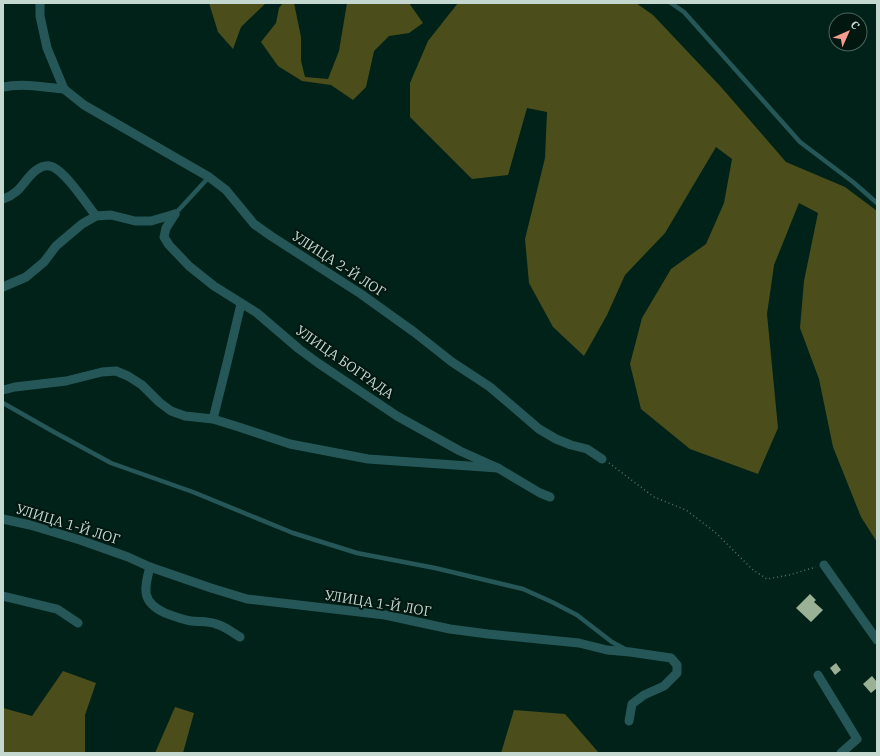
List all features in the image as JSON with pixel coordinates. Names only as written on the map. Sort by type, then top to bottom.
[{"type":"street","points":[[3,87],[23,85],[64,89],[47,48],[40,16],[40,3]]},
{"type":"street","name":"УЛИЦА 2-Й ЛОГ","points":[[64,89],[84,105],[209,177],[226,190],[254,224],[361,294],[452,362],[490,387],[539,429],[556,439],[587,449],[602,459]]},
{"type":"street","points":[[3,199],[18,191],[36,171],[43,166],[52,167],[65,176],[96,216]]},
{"type":"street","points":[[3,287],[26,277],[44,262],[56,246],[82,224],[96,216],[111,215],[135,221],[151,221],[175,214]]},
{"type":"street","name":"УЛИЦА БОГРАДА","points":[[175,214],[166,228],[164,237],[169,245],[189,266],[214,286],[257,313],[299,349],[397,416],[460,451],[498,468],[540,493],[550,497]]},
{"type":"street","points":[[213,419],[242,304]]},
{"type":"street","points":[[3,390],[15,387],[66,381],[102,372],[116,371],[128,376],[142,385],[159,402],[171,411],[185,416],[213,419],[290,444],[368,459],[498,468]]},
{"type":"street","name":"УЛИЦА 1-Й ЛОГ","points":[[3,519],[30,525],[80,540],[128,557],[150,567],[247,599],[372,613],[450,629],[579,643],[608,650],[671,658],[677,665],[677,673],[664,686],[644,695],[632,704],[629,721]]},
{"type":"street","points":[[824,564],[877,640]]},
{"type":"street","points":[[150,567],[146,582],[146,593],[148,601],[155,608],[170,615],[190,621],[215,623],[240,637]]},
{"type":"street","points":[[3,596],[57,609],[78,623]]},
{"type":"street","points":[[818,675],[857,739],[841,753]]},
{"type":"lane","points":[[671,3],[684,12],[800,142],[853,182],[877,203]]},
{"type":"lane","points":[[175,214],[209,177]]},
{"type":"lane","points":[[3,402],[60,436],[111,463],[193,492],[293,533],[357,553],[435,568],[523,589],[577,615],[612,642],[630,652]]},
{"type":"path","points":[[602,459],[654,497],[686,510],[715,532],[753,570],[767,579],[789,575],[824,564]]},
{"type":"green space","points":[[209,3],[266,3],[241,27],[233,49],[218,32]]},
{"type":"green space","points":[[283,3],[294,3],[301,37],[301,61],[305,77],[328,79],[339,51],[347,3],[409,3],[423,23],[409,33],[389,36],[374,51],[366,87],[353,100],[331,85],[302,81],[278,66],[261,42],[276,23],[279,8]]},
{"type":"green space","points":[[458,3],[636,3],[653,15],[721,87],[786,162],[845,187],[877,211],[877,542],[861,517],[833,447],[819,379],[800,328],[804,281],[818,213],[799,203],[774,265],[767,314],[778,428],[758,474],[690,449],[641,409],[630,364],[642,318],[671,269],[706,244],[724,203],[732,159],[716,147],[665,233],[625,275],[607,315],[584,356],[553,327],[529,283],[525,239],[545,158],[547,112],[527,108],[508,175],[472,179],[410,117],[410,83],[428,41]]},
{"type":"green space","points":[[63,671],[96,683],[85,715],[85,753],[3,753],[3,708],[32,716]]},
{"type":"green space","points":[[175,707],[194,713],[183,753],[155,753]]},
{"type":"green space","points":[[514,710],[565,714],[599,753],[501,753]]},
{"type":"building","points":[[810,594],[816,600],[814,602],[823,610],[811,622],[796,608]]},
{"type":"building","points":[[836,663],[841,670],[835,675],[830,668]]},
{"type":"building","points":[[872,676],[877,682],[877,688],[871,693],[863,684]]}]
